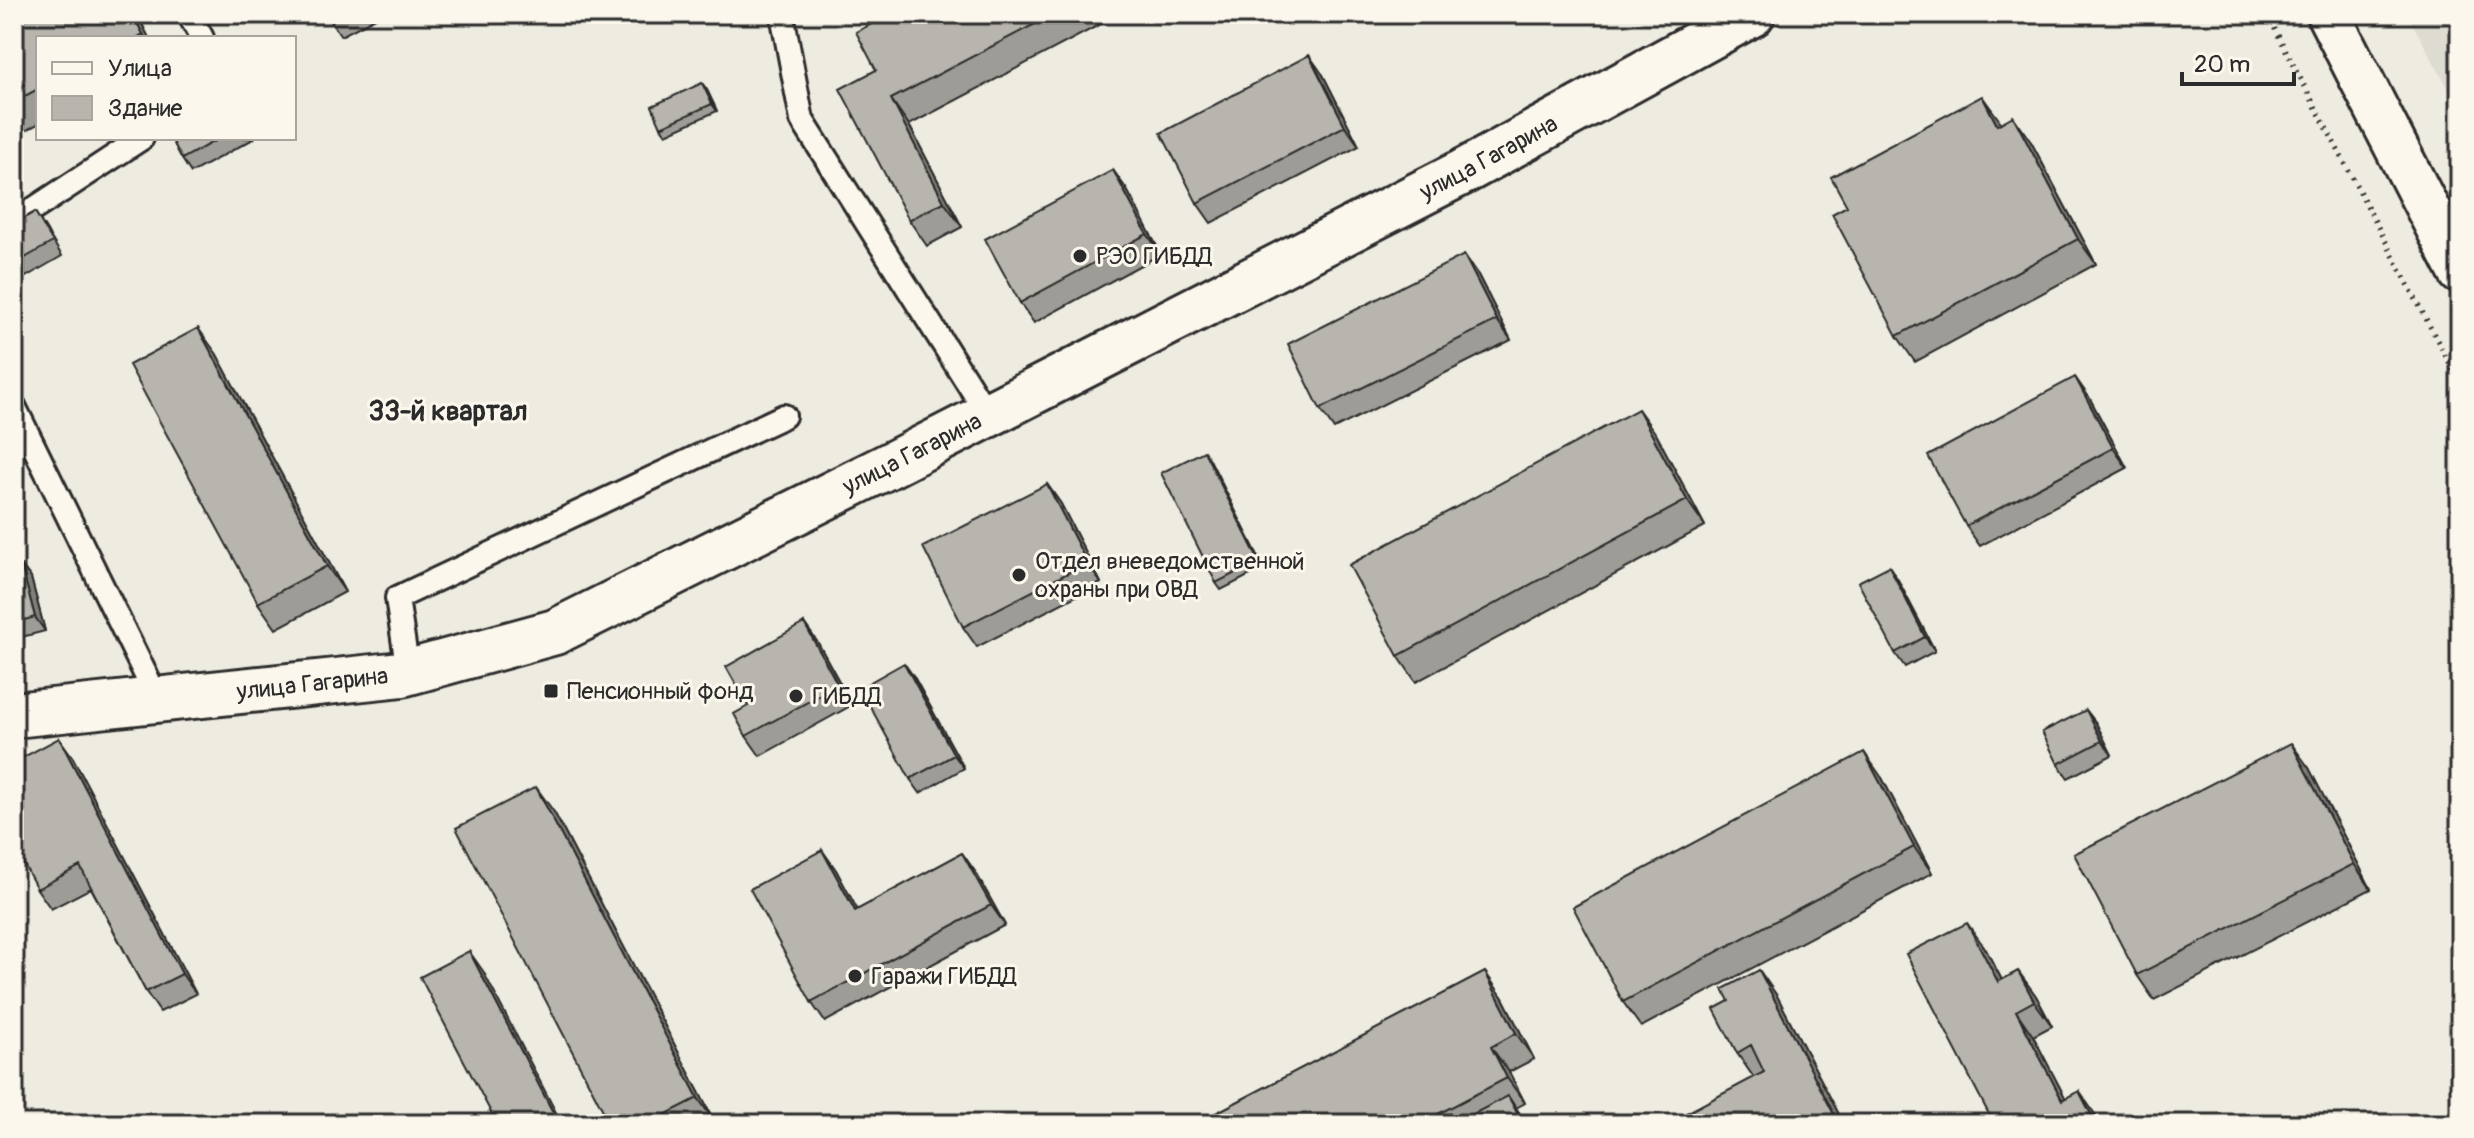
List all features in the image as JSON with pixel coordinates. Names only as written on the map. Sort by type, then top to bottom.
[{"type":"street","name":"улица Гагарина","points":[[14,715],[408,672],[555,632],[1463,172],[1752,14]]},
{"type":"street","points":[[2328,14],[2460,272]]},
{"type":"lane","points":[[189,14],[201,36]]},
{"type":"lane","points":[[782,14],[802,120],[988,415]]},
{"type":"lane","points":[[14,222],[139,140]]},
{"type":"lane","points":[[14,406],[158,700]]},
{"type":"lane","points":[[408,672],[397,598],[784,416]]},
{"type":"path","points":[[2267,14],[2460,384]]},
{"type":"shaded area","points":[[2407,14],[2460,14],[2460,109]]},
{"type":"building","points":[[14,14],[132,14],[143,34],[140,36],[36,36],[36,90],[14,102]]},
{"type":"building","points":[[890,14],[1054,14],[891,99],[944,202],[909,220],[840,89],[876,70],[856,32]]},
{"type":"building","points":[[1309,55],[1345,126],[1197,203],[1161,133]]},
{"type":"building","points":[[702,83],[712,104],[661,127],[652,106]]},
{"type":"building","points":[[1982,96],[1997,125],[2013,116],[2078,239],[1897,336],[1832,214],[1847,206],[1831,177]]},
{"type":"building","points":[[172,140],[216,140],[182,159]]},
{"type":"building","name":"РЭО ГИБДД","points":[[1113,170],[1147,234],[1020,303],[985,239]]},
{"type":"building","points":[[35,212],[53,242],[14,264],[14,224]]},
{"type":"building","points":[[1464,255],[1497,320],[1320,409],[1288,344]]},
{"type":"building","points":[[198,328],[327,566],[258,603],[129,365]]},
{"type":"building","points":[[2075,377],[2113,448],[1966,526],[1928,456]]},
{"type":"building","points":[[1638,409],[1687,500],[1398,656],[1349,565]]},
{"type":"building","points":[[1204,451],[1259,561],[1216,583],[1161,473]]},
{"type":"building","name":"Отдел вневедомственной охраны при ОВД","points":[[1047,484],[1087,563],[963,627],[923,547]]},
{"type":"building","points":[[21,565],[35,617],[14,623],[14,566]]},
{"type":"building","points":[[1889,566],[1925,637],[1895,653],[1858,582]]},
{"type":"building","points":[[804,623],[838,685],[746,736],[734,714],[748,706],[726,667]]},
{"type":"building","points":[[904,663],[954,755],[910,779],[860,688]]},
{"type":"building","points":[[2086,710],[2102,741],[2058,764],[2042,732]]},
{"type":"building","points":[[59,738],[182,974],[146,992],[80,866],[37,889],[14,846],[14,762]]},
{"type":"building","points":[[2291,743],[2354,864],[2137,975],[2074,854]]},
{"type":"building","points":[[1864,752],[1914,847],[1623,1002],[1573,907]]},
{"type":"building","points":[[536,787],[698,1098],[647,1124],[610,1124],[456,828]]},
{"type":"building","name":"Гаражи ГИБДД","points":[[822,850],[855,911],[962,853],[991,905],[811,1002],[750,889]]},
{"type":"building","points":[[1967,923],[1998,982],[2018,971],[2034,1001],[2016,1011],[2062,1100],[2079,1091],[2096,1124],[1994,1124],[1906,954]]},
{"type":"building","points":[[469,951],[559,1124],[497,1124],[420,977]]},
{"type":"building","points":[[1759,970],[1839,1124],[1677,1124],[1675,1119],[1764,1072],[1751,1045],[1737,1053],[1714,1009],[1729,1001],[1723,989]]},
{"type":"building","points":[[1485,972],[1516,1033],[1491,1047],[1507,1078],[1419,1124],[1195,1124]]},
{"type":"building","points":[[1508,1096],[1523,1124],[1454,1124]]},
{"type":"place","name":"РЭО ГИБДД","points":[[1080,256]]},
{"type":"place","name":"Отдел вневедомственной охраны при ОВД","points":[[1019,575]]},
{"type":"place","name":"Пенсионный фонд","points":[[551,691]]},
{"type":"place","name":"ГИБДД","points":[[796,696]]},
{"type":"place","name":"Гаражи ГИБДД","points":[[855,976]]},
{"type":"district","name":"33-й квартал","points":[[448,410]]}]
